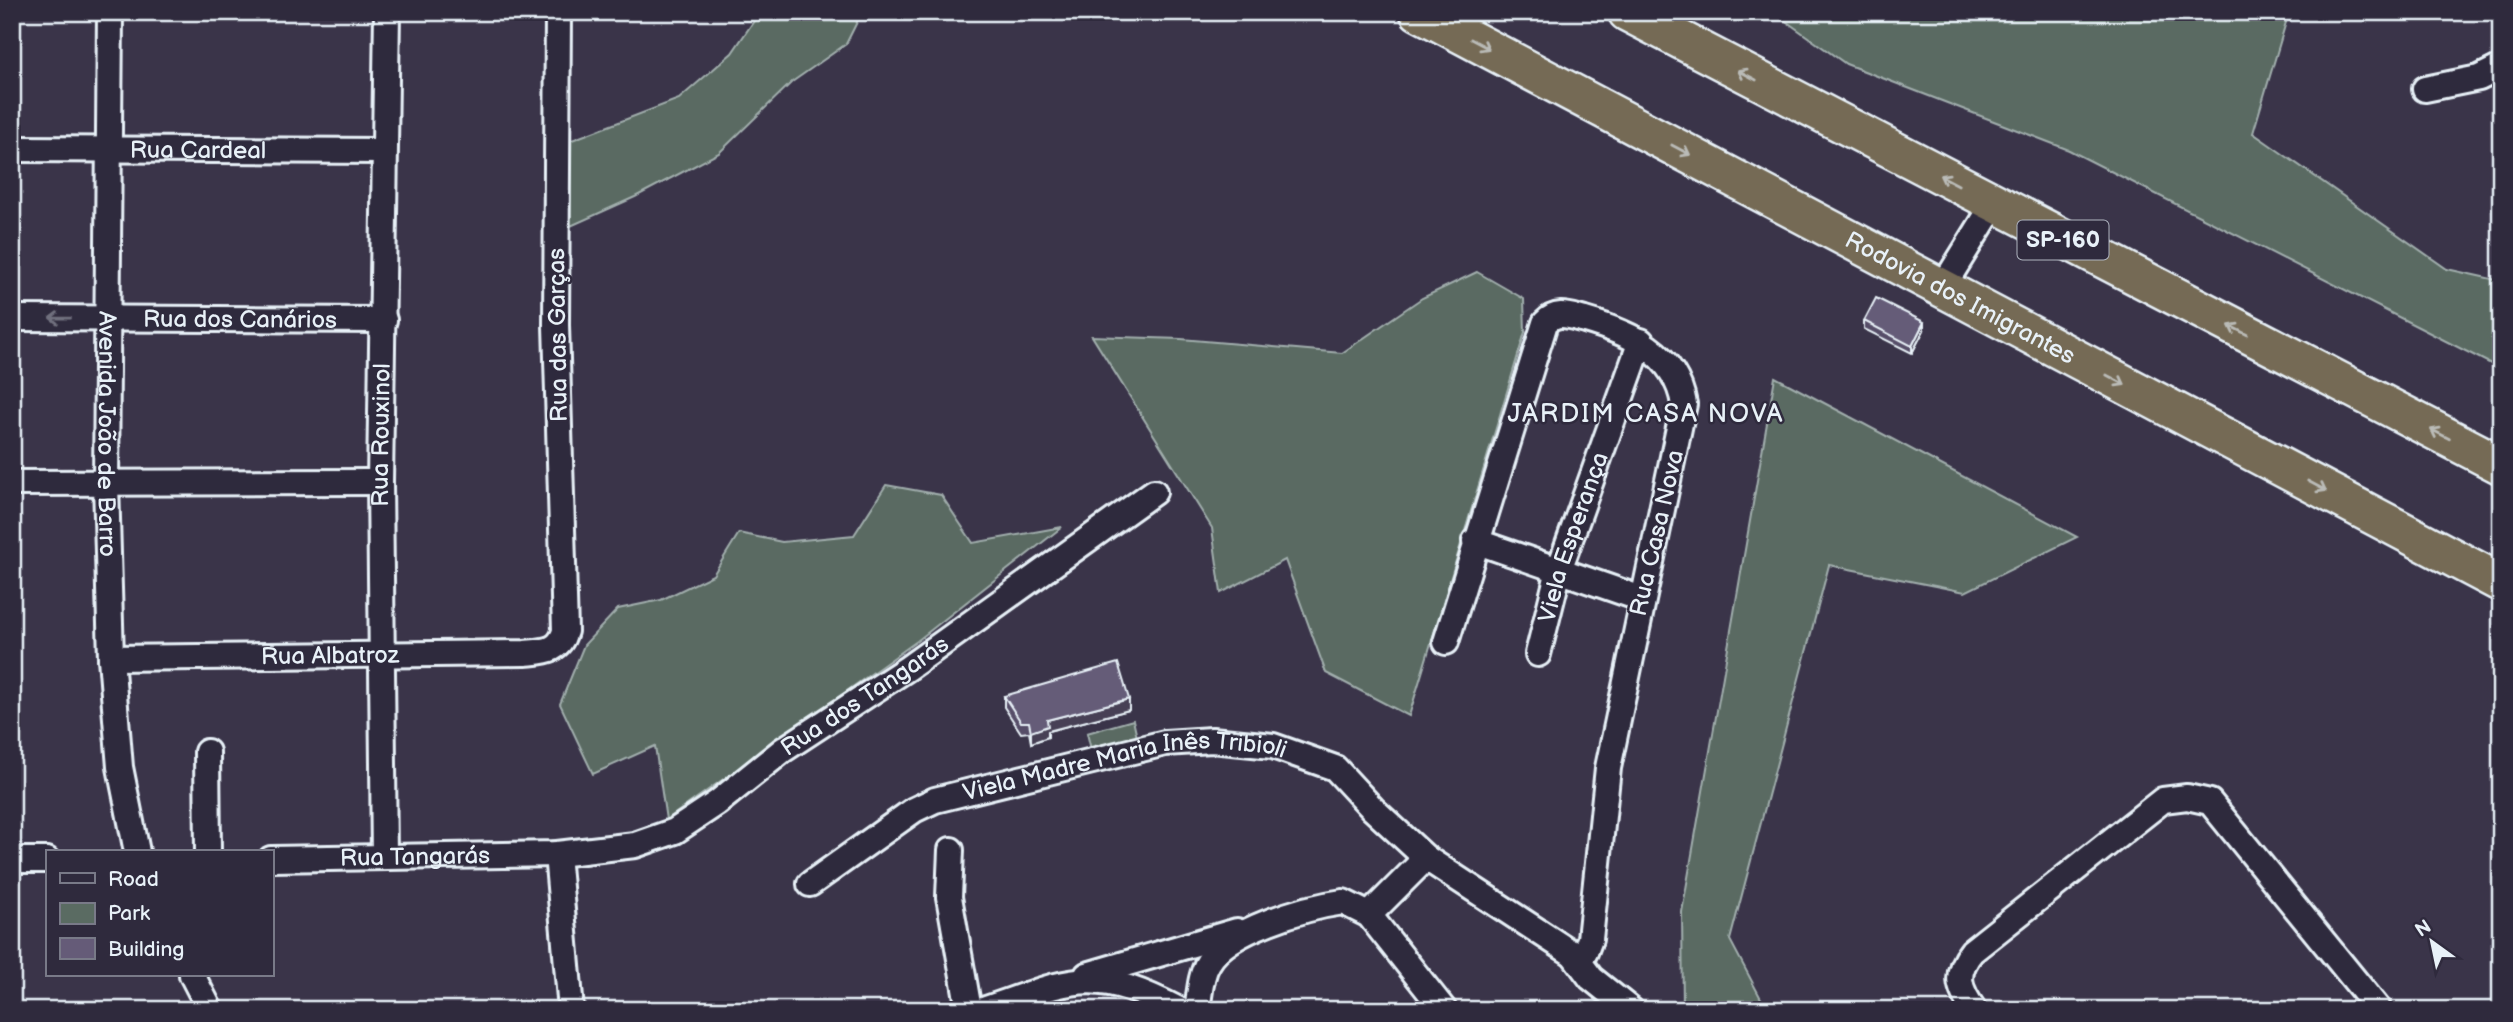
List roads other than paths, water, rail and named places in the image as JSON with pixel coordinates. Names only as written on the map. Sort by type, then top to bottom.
[{"type":"highway","name":"Rodovia dos Imigrantes","points":[[1419,12],[2501,583]]},
{"type":"highway","name":"SP-160","points":[[1627,12],[2501,465]]},
{"type":"street","name":"Avenida João de Barro","points":[[110,12],[111,149],[106,483],[111,658],[120,767],[136,850]]},
{"type":"street","name":"Rua Rouxinol","points":[[384,857],[380,482],[387,12]]},
{"type":"street","name":"Rua das Garças","points":[[550,651],[563,640],[565,631],[556,324],[558,12]]},
{"type":"street","points":[[2425,89],[2479,78],[2501,68]]},
{"type":"street","name":"Rua Cardeal","points":[[12,149],[384,151]]},
{"type":"street","points":[[1942,288],[1994,204]]},
{"type":"street","name":"Rua Casa Nova","points":[[1447,642],[1475,541],[1545,323],[1551,317],[1563,314],[1622,330],[1641,341],[1674,376],[1684,404],[1608,768],[1590,939],[1585,952],[1573,954]]},
{"type":"street","name":"Rua dos Canários","points":[[12,318],[384,320]]},
{"type":"street","name":"Viela Esperança","points":[[1538,654],[1559,570],[1641,341]]},
{"type":"street","points":[[12,482],[380,482]]},
{"type":"street","name":"Rua dos Tangarás","points":[[557,854],[635,845],[675,831],[716,803],[783,750],[908,668],[1154,492]]},
{"type":"street","points":[[1475,541],[1642,599]]},
{"type":"street","name":"Rua Albatroz","points":[[111,658],[550,651]]},
{"type":"street","name":"Viela Madre Maria Inês Tribioli","points":[[810,884],[914,810],[935,800],[1165,743],[1212,740],[1273,746],[1335,768],[1373,810],[1426,858],[1573,954],[1591,978],[1631,1010]]},
{"type":"street","points":[[207,752],[208,850]]},
{"type":"street","points":[[1974,1010],[1964,996],[1958,978],[1963,963],[1972,951],[2163,800],[2187,797],[2210,802],[2379,1010]]},
{"type":"street","points":[[951,850],[949,897],[969,1010]]},
{"type":"street","points":[[557,854],[571,1010]]},
{"type":"street","name":"Rua Tangarás","points":[[273,859],[557,854]]},
{"type":"street","points":[[1362,910],[1426,858]]},
{"type":"street","points":[[12,860],[46,860]]},
{"type":"street","points":[[983,1010],[1192,942],[1343,902],[1362,910],[1444,1010]]},
{"type":"street","points":[[1197,1010],[1202,976],[1208,962],[1216,952],[1261,925]]},
{"type":"street","points":[[193,976],[210,1010]]},
{"type":"street","points":[[1069,981],[1105,981],[1138,989],[1165,1006]]},
{"type":"district","name":"JARDIM CASA NOVA","points":[[1646,414]]}]
